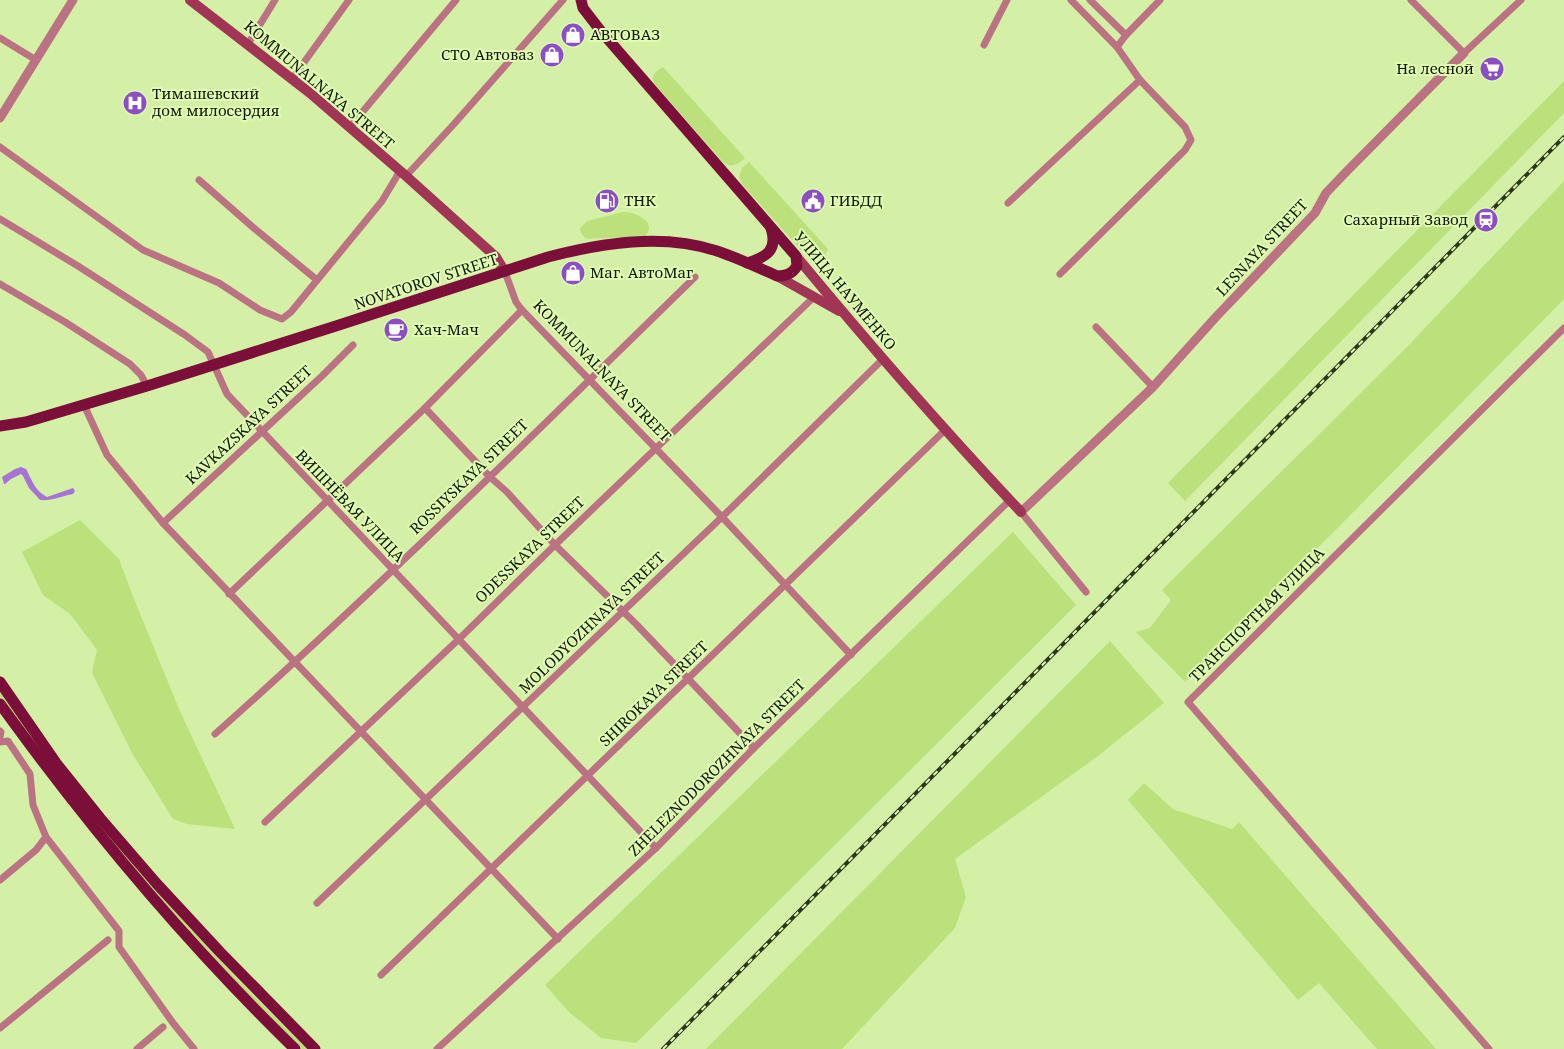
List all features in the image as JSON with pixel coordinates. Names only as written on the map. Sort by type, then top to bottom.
[{"type":"main road","name":"KOMMUNALNAYA STREET","points":[[190,0],[292,79],[403,174],[496,257],[505,272]]},
{"type":"main road","points":[[580,3],[600,30],[770,226],[776,245],[771,265],[777,276],[785,276],[795,270],[796,256]]},
{"type":"main road","name":"NOVATOROV STREET","points":[[0,430],[6,425],[26,422],[215,365],[548,257],[604,245],[642,241],[688,244],[716,251],[777,276],[845,315]]},
{"type":"main road","points":[[747,263],[766,256],[776,245]]},
{"type":"main road","name":"УЛИЦА НАУМЕНКО","points":[[776,245],[796,256],[945,430],[1020,512]]},
{"type":"main road","points":[[0,682],[56,763],[100,818],[157,884],[220,952],[315,1049]]},
{"type":"main road","points":[[0,704],[48,770],[148,894],[209,962],[296,1049]]},
{"type":"street","points":[[0,118],[73,0]]},
{"type":"street","points":[[248,44],[275,0]]},
{"type":"street","points":[[292,79],[349,0]]},
{"type":"street","points":[[349,128],[456,0]]},
{"type":"street","points":[[0,147],[143,250],[219,283],[260,310],[282,319],[291,312],[403,174],[454,124],[563,0]]},
{"type":"street","points":[[984,45],[1007,0]]},
{"type":"street","points":[[1060,274],[1185,150],[1191,140],[1185,127],[1140,80],[1117,47],[1071,0]]},
{"type":"street","points":[[1090,0],[1126,35]]},
{"type":"street","points":[[1117,47],[1160,0]]},
{"type":"street","points":[[1411,0],[1464,53]]},
{"type":"street","name":"LESNAYA STREET","points":[[1020,512],[1153,387],[1215,318],[1315,213],[1326,193],[1464,53],[1521,0]]},
{"type":"street","points":[[0,38],[36,60]]},
{"type":"street","points":[[1008,203],[1140,80]]},
{"type":"street","points":[[199,180],[317,280]]},
{"type":"street","name":"ВИШНЁВАЯ УЛИЦА","points":[[0,219],[78,266],[208,352],[227,394],[261,432],[656,848]]},
{"type":"street","name":"KOMMUNALNAYA STREET","points":[[505,272],[516,302],[522,310],[722,517],[851,655]]},
{"type":"street","name":"ROSSIYSKAYA STREET","points":[[215,734],[295,663],[490,477],[695,277]]},
{"type":"street","points":[[0,284],[65,322],[130,364],[141,375],[147,386]]},
{"type":"street","name":"ODESSKAYA STREET","points":[[265,822],[459,640],[554,545],[814,297]]},
{"type":"street","points":[[229,594],[425,408],[522,310]]},
{"type":"street","points":[[1096,327],[1153,387]]},
{"type":"street","name":"ТРАНСПОРТНАЯ УЛИЦА","points":[[1489,1049],[1188,702],[1564,328]]},
{"type":"street","name":"KAVKAZSKAYA STREET","points":[[163,523],[353,345]]},
{"type":"street","name":"MOLODYOZHNAYA STREET","points":[[317,903],[722,517],[883,359]]},
{"type":"street","points":[[84,405],[107,455],[163,523],[558,939]]},
{"type":"street","points":[[425,408],[490,477],[507,492],[554,545],[623,612],[754,748]]},
{"type":"street","name":"SHIROKAYA STREET","points":[[380,975],[588,777],[945,430]]},
{"type":"street","name":"ZHELEZNODOROZHNAYA STREET","points":[[438,1049],[656,848],[754,748],[1010,500]]},
{"type":"street","name":"УЛИЦА НАУМЕНКО","points":[[1020,512],[1086,592]]},
{"type":"street","points":[[0,731],[0,738]]},
{"type":"street","points":[[0,742],[8,741],[30,774],[34,805],[46,837],[119,931],[119,946],[173,1023],[194,1049]]},
{"type":"street","points":[[0,880],[36,850],[46,837]]},
{"type":"street","points":[[0,1028],[108,940]]},
{"type":"street","points":[[137,1049],[163,1027]]},
{"type":"green space","points":[[663,67],[745,158],[732,165],[723,162],[654,83],[654,75]]},
{"type":"green space","points":[[1564,81],[1564,113],[1185,501],[1168,483]]},
{"type":"green space","points":[[749,162],[828,249],[824,256],[815,262],[811,261],[742,184],[739,177],[742,168]]},
{"type":"green space","points":[[1564,181],[1564,299],[1185,682],[1136,632],[1150,628],[1171,600],[1162,590],[1406,348]]},
{"type":"green space","points":[[623,212],[639,216],[647,222],[649,226],[645,236],[587,239],[582,235],[580,228],[587,221]]},
{"type":"green space","points":[[80,520],[119,559],[179,709],[235,829],[187,824],[173,819],[132,753],[92,673],[97,650],[70,614],[43,595],[22,552]]},
{"type":"green space","points":[[1013,532],[1076,605],[636,1043],[601,1038],[569,1012],[545,985]]},
{"type":"green space","points":[[1110,641],[1164,703],[1098,756],[955,859],[966,897],[955,928],[842,1049],[706,1049]]},
{"type":"green space","points":[[0,692],[74,791],[138,868],[249,991],[308,1049],[302,1049],[272,1021],[215,962],[160,900],[61,778],[0,696]]},
{"type":"green space","points":[[1144,783],[1173,809],[1232,829],[1239,822],[1436,1049],[1377,1049],[1319,983],[1298,1000],[1128,800]]},
{"type":"shaded area","points":[[21,467],[26,469],[37,488],[47,497],[73,488],[75,491],[73,494],[40,500],[29,488],[21,474],[4,484],[2,477]]},
{"type":"railway","points":[[663,1049],[1564,137]]},
{"type":"place","name":"АВТОВАЗ","points":[[573,35]]},
{"type":"place","name":"СТО Автоваз","points":[[552,55]]},
{"type":"place","name":"На лесной","points":[[1492,69]]},
{"type":"place","name":"Тимашевский дом милосердия","points":[[135,103]]},
{"type":"place","name":"ТНК","points":[[607,201]]},
{"type":"place","name":"ГИБДД","points":[[813,201]]},
{"type":"place","name":"Сахарный Завод","points":[[1486,220]]},
{"type":"place","name":"Маг. АвтоМаг","points":[[573,273]]},
{"type":"place","name":"Хач-Мач","points":[[396,330]]}]
